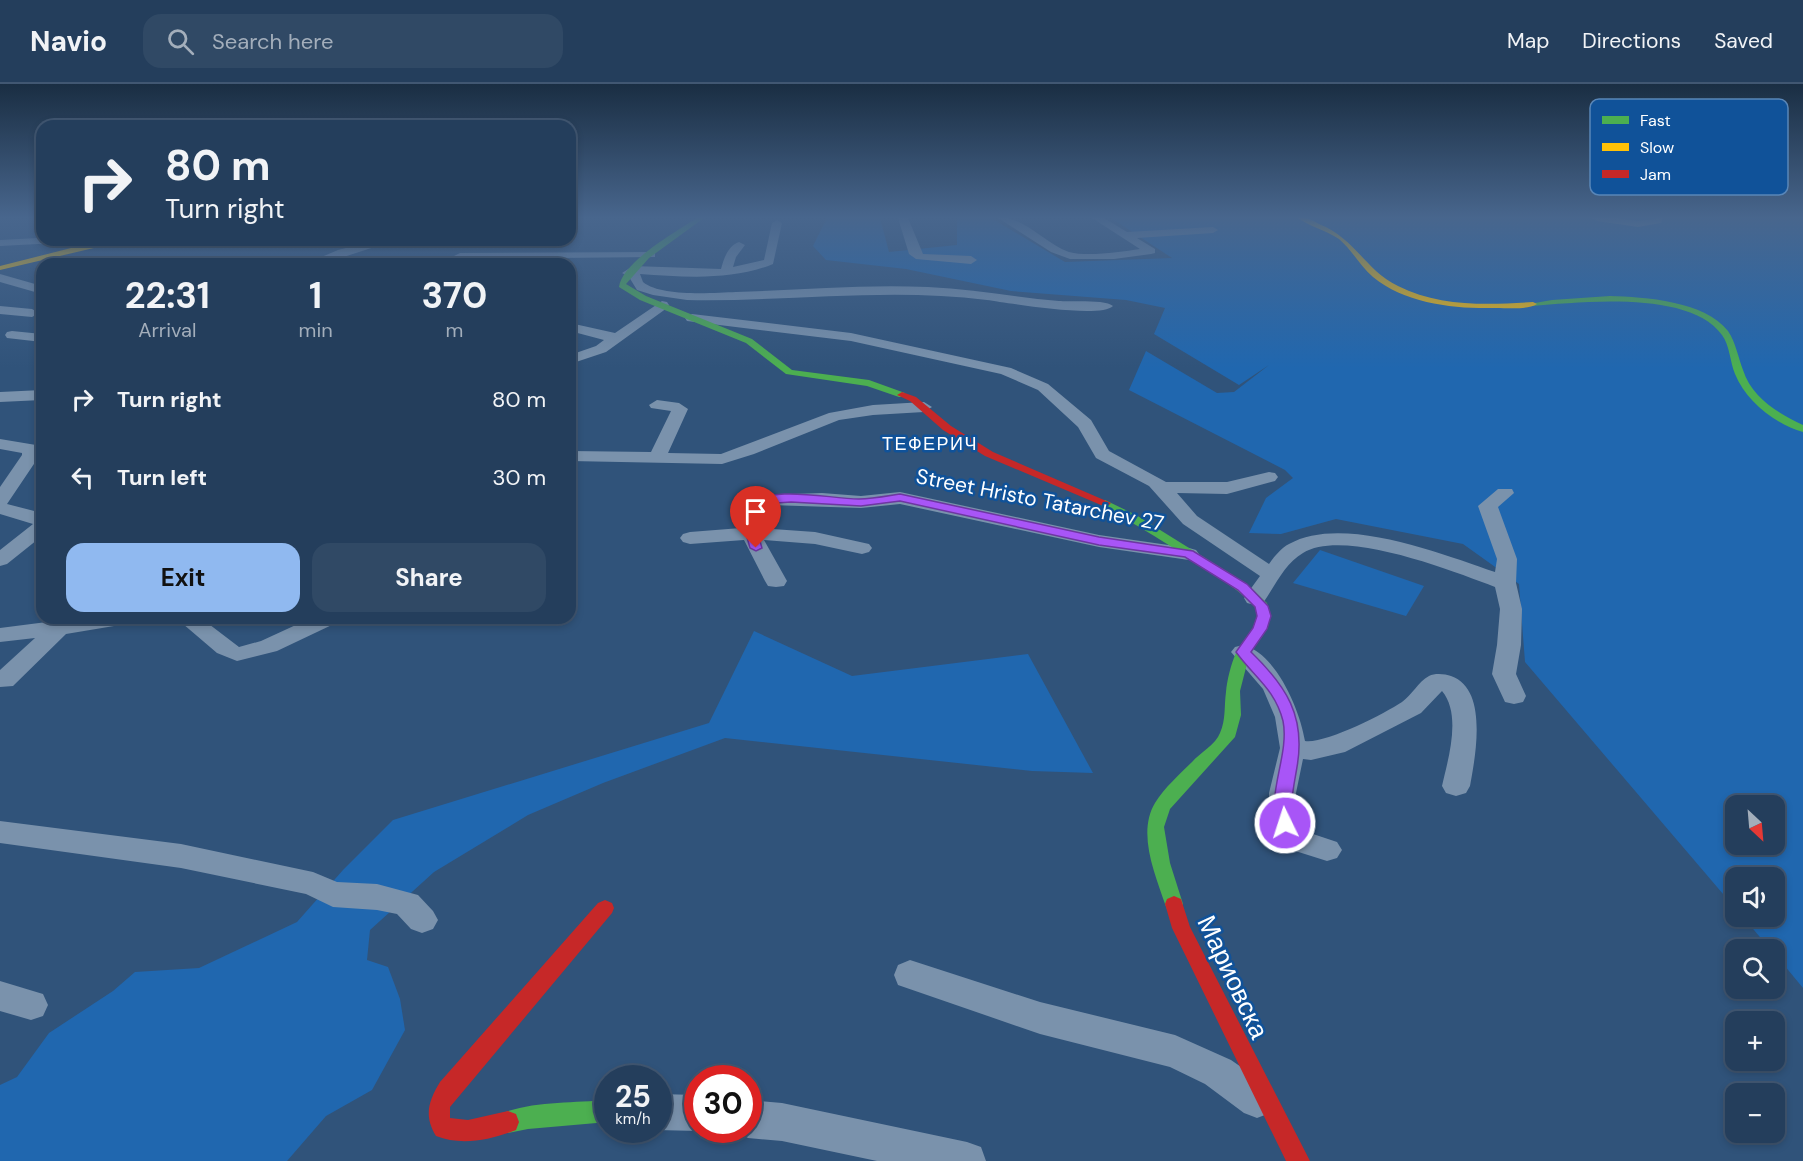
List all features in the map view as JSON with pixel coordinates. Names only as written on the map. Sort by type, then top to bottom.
[{"type":"street","points":[[635,268],[621,283],[626,289],[756,345],[789,372],[884,386],[913,399],[947,428],[988,454],[1111,506],[1242,587],[1262,606],[1264,616],[1260,629],[1243,652],[1281,695],[1290,721],[1293,748],[1282,808],[1285,823],[1293,835],[1305,843],[1327,850]]},
{"type":"street","points":[[630,272],[726,271],[751,268]]},
{"type":"street","points":[[1370,268],[1388,284],[1429,299],[1457,304],[1499,307],[1618,296],[1652,300],[1695,312],[1715,322],[1723,330],[1731,342],[1744,385],[1758,401],[1778,416],[1803,429]]},
{"type":"street","points":[[630,272],[635,275],[636,283],[641,287],[682,294],[760,295],[908,290],[973,294],[1052,306],[1080,308],[1106,306]]},
{"type":"street","points":[[0,278],[36,288]]},
{"type":"street","points":[[682,294],[723,282],[752,285],[795,281]]},
{"type":"street","points":[[576,358],[601,349],[662,306]]},
{"type":"street","points":[[0,310],[32,313]]},
{"type":"street","points":[[692,318],[851,337],[981,364],[1021,377],[1043,387],[1085,424],[1102,454],[1162,487],[1190,520],[1272,575]]},
{"type":"street","points":[[576,329],[616,337]]},
{"type":"street","points":[[12,335],[36,337]]},
{"type":"street","points":[[0,397],[36,396]]},
{"type":"street","points":[[657,405],[681,409],[657,457]]},
{"type":"street","points":[[576,456],[722,459],[849,412],[924,407]]},
{"type":"street","points":[[0,444],[30,449],[31,455],[0,500]]},
{"type":"street","points":[[1162,487],[1227,488],[1269,477]]},
{"type":"street","points":[[1504,493],[1488,506],[1507,559],[1505,583],[1510,609],[1509,645],[1504,674],[1514,696]]},
{"type":"street","name":"Street Hristo Tatarchev 27","points":[[776,581],[756,548],[748,508],[759,501],[791,498],[861,502],[900,498],[1099,541],[1189,554]]},
{"type":"street","points":[[0,508],[36,517]]},
{"type":"street","points":[[0,560],[36,531]]},
{"type":"street","points":[[690,538],[752,533],[816,538],[862,548]]},
{"type":"street","points":[[1255,598],[1284,559],[1297,547],[1338,539],[1406,552],[1505,583]]},
{"type":"street","points":[[0,635],[83,624]]},
{"type":"street","points":[[196,624],[237,654],[261,649],[315,624]]},
{"type":"street","points":[[4,681],[59,628]]},
{"type":"street","name":"Мариовска","points":[[1243,652],[1233,691],[1233,715],[1227,737],[1197,766],[1162,806],[1155,827],[1161,863],[1182,928],[1270,1110],[1298,1161]]},
{"type":"street","points":[[1293,748],[1311,751],[1336,746],[1412,707],[1437,682],[1445,682],[1457,690],[1464,737],[1456,786]]},
{"type":"street","points":[[0,832],[181,856],[272,874],[313,884],[333,894],[377,897],[407,904],[422,920]]},
{"type":"street","points":[[594,1112],[528,1118],[468,1131],[444,1128],[435,1115],[436,1108],[448,1090],[605,908]]},
{"type":"street","points":[[910,975],[1040,1018],[1175,1052],[1218,1072],[1270,1110]]},
{"type":"street","points":[[0,996],[31,1005]]},
{"type":"street","points":[[762,1121],[793,1124],[967,1161]]},
{"type":"shaded area","points":[[899,268],[1803,268],[1803,988],[1785,966],[1785,939],[1762,939],[1751,927],[1785,927],[1785,867],[1725,867],[1725,896],[1525,662],[1519,584],[1463,544],[1336,519],[1281,534],[1249,533],[1266,498],[1293,478],[1285,470],[1129,390],[1146,351],[1217,393],[1234,392],[1269,365],[1239,385],[1154,334],[1165,308],[1126,300],[1011,291]]},
{"type":"shaded area","points":[[1320,550],[1424,586],[1406,616],[1293,583]]},
{"type":"shaded area","points":[[754,631],[852,676],[1028,654],[1093,773],[1032,771],[725,738],[603,783],[528,815],[434,872],[370,930],[367,960],[388,967],[400,999],[405,1030],[372,1090],[326,1116],[287,1161],[0,1161],[0,1085],[17,1077],[49,1033],[113,991],[135,972],[199,968],[297,922],[343,870],[393,820],[709,723]]},
{"type":"traffic: fast","points":[[634,268],[622,285],[643,298],[749,341],[789,372],[869,383],[902,395]]},
{"type":"traffic: fast","points":[[1533,304],[1610,298],[1630,299],[1668,304],[1705,317],[1715,323],[1728,338],[1739,373],[1750,392],[1765,407],[1803,429]]},
{"type":"traffic: fast","points":[[1105,503],[1132,517],[1242,587],[1262,606],[1264,616],[1260,629],[1243,652],[1233,691],[1233,715],[1227,737],[1197,766],[1162,806],[1155,827],[1161,863],[1174,904]]},
{"type":"traffic: fast","points":[[508,1122],[594,1112]]},
{"type":"traffic: slow","points":[[1369,268],[1393,287],[1431,300],[1473,306],[1533,304]]},
{"type":"traffic: jam","points":[[902,395],[913,399],[947,428],[989,454],[1105,503]]},
{"type":"traffic: jam","points":[[1174,904],[1181,928],[1298,1161]]},
{"type":"traffic: jam","points":[[508,1122],[468,1131],[444,1128],[438,1109],[448,1090],[605,908]]},
{"type":"district","name":"ТЕФЕРИЧ","points":[[930,444]]},
{"type":"route","points":[[756,548],[748,520],[748,508],[759,501],[791,498],[861,502],[900,498],[1099,541],[1189,554],[1242,587],[1262,606],[1264,616],[1260,629],[1243,652],[1263,672],[1281,695],[1287,708],[1293,748],[1284,789],[1282,808],[1285,823]]}]
